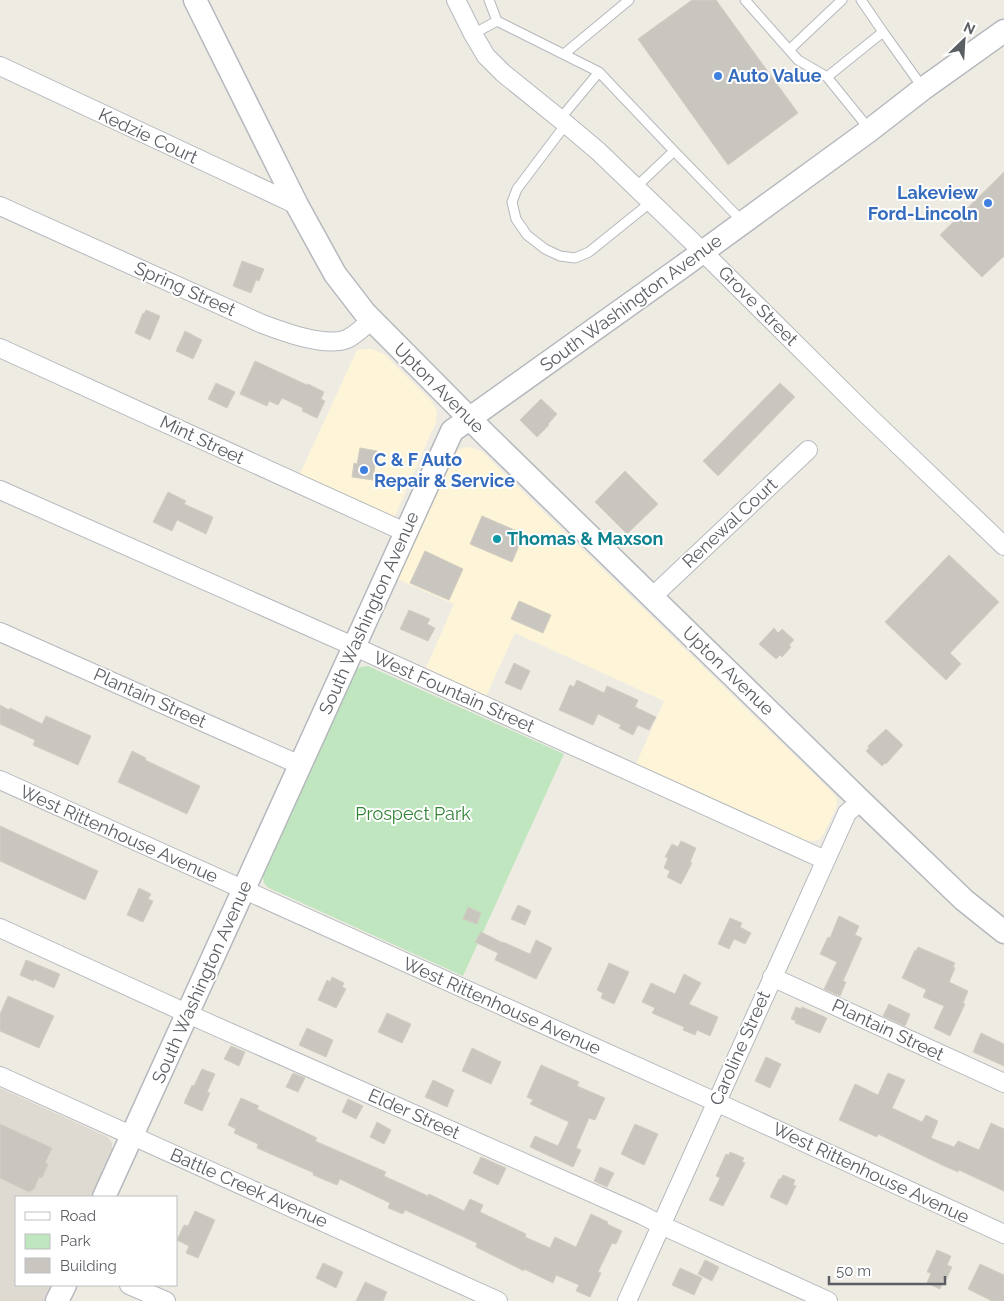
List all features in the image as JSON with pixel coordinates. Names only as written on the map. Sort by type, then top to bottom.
[{"type":"street","name":"Upton Avenue","points":[[195,0],[297,205],[335,274],[357,304],[470,418],[862,801],[964,900],[1004,932]]},
{"type":"street","name":"Grove Street","points":[[456,0],[472,34],[486,56],[503,73],[598,151],[863,411],[1004,546]]},
{"type":"street","name":"South Washington Avenue","points":[[104,1196],[353,646],[452,432],[703,252],[1004,31]]},
{"type":"street","name":"Kedzie Court","points":[[0,66],[297,205]]},
{"type":"street","name":"Spring Street","points":[[0,206],[285,333],[322,340],[340,340],[348,338],[372,320]]},
{"type":"street","name":"Mint Street","points":[[0,348],[405,532]]},
{"type":"street","name":"Renewal Court","points":[[652,597],[808,450]]},
{"type":"street","name":"West Fountain Street","points":[[0,490],[353,646],[825,860]]},
{"type":"street","name":"Plantain Street","points":[[0,632],[300,765]]},
{"type":"street","name":"West Rittenhouse Avenue","points":[[0,780],[716,1102],[1004,1234]]},
{"type":"street","name":"Caroline Street","points":[[627,1301],[847,813],[862,801]]},
{"type":"street","name":"Elder Street","points":[[0,928],[187,1014],[642,1215],[828,1301]]},
{"type":"street","name":"Plantain Street","points":[[772,977],[1004,1083]]},
{"type":"street","name":"Battle Creek Avenue","points":[[0,1076],[498,1301]]},
{"type":"street","points":[[57,1301],[64,1286]]},
{"type":"street","points":[[131,1286],[166,1301]]},
{"type":"lane","points":[[489,0],[497,21],[599,72],[743,222]]},
{"type":"lane","points":[[564,54],[629,0]]},
{"type":"lane","points":[[745,0],[798,60],[827,77],[870,130]]},
{"type":"lane","points":[[789,50],[842,0]]},
{"type":"lane","points":[[861,0],[924,88]]},
{"type":"lane","points":[[472,34],[497,21]]},
{"type":"lane","points":[[827,77],[883,32]]},
{"type":"lane","points":[[599,72],[517,189],[512,202],[516,219],[527,235],[545,249],[560,256],[575,258],[589,252],[651,202]]},
{"type":"lane","points":[[636,187],[674,151]]},
{"type":"shaded area","points":[[372,349],[384,354],[431,401],[437,413],[436,422],[394,518],[298,478],[357,350]]},
{"type":"shaded area","points":[[470,447],[481,451],[832,792],[836,797],[836,808],[820,839],[807,841],[636,764],[664,701],[515,633],[486,696],[426,668],[454,604],[395,578],[454,452]]},
{"type":"shaded area","points":[[0,1088],[108,1137],[112,1143],[112,1152],[92,1196],[15,1196],[15,1286],[52,1286],[45,1301],[0,1301]]},
{"type":"green space","name":"Prospect Park","points":[[368,666],[564,754],[463,976],[269,888],[264,882],[263,873],[355,670]]},
{"type":"building","name":"Auto Value","points":[[692,0],[716,0],[798,113],[728,165],[638,39]]},
{"type":"building","name":"Lakeview Ford-Lincoln","points":[[1004,172],[1004,256],[982,277],[940,235]]},
{"type":"building","points":[[242,261],[264,269],[259,281],[256,280],[251,293],[233,286]]},
{"type":"building","points":[[146,310],[160,316],[150,340],[135,333]]},
{"type":"building","points":[[185,331],[202,340],[193,359],[176,351]]},
{"type":"building","points":[[255,361],[324,392],[321,399],[325,401],[317,418],[302,411],[303,408],[282,398],[278,405],[269,401],[267,406],[240,394]]},
{"type":"building","points":[[216,383],[235,392],[227,408],[208,399]]},
{"type":"building","points":[[780,383],[795,397],[718,476],[703,461]]},
{"type":"building","points":[[541,399],[557,414],[537,437],[520,420]]},
{"type":"building","name":"C & F Auto Repair & Service","points":[[360,448],[377,451],[373,480],[352,477],[354,463],[357,464]]},
{"type":"building","points":[[625,471],[658,504],[627,534],[595,502]]},
{"type":"building","points":[[168,492],[186,501],[184,504],[213,517],[206,534],[177,520],[172,531],[153,522]]},
{"type":"building","name":"Thomas & Maxson","points":[[482,516],[524,534],[512,562],[470,544]]},
{"type":"building","points":[[425,551],[463,569],[449,600],[410,583]]},
{"type":"building","points":[[949,555],[999,602],[950,653],[961,664],[946,680],[885,622]]},
{"type":"building","points":[[519,601],[551,615],[543,633],[511,619]]},
{"type":"building","points":[[409,610],[430,619],[427,624],[435,628],[428,641],[400,629]]},
{"type":"building","points":[[774,628],[778,633],[782,629],[794,640],[789,645],[791,647],[782,657],[780,655],[776,659],[759,644]]},
{"type":"building","points":[[514,663],[530,671],[521,690],[505,683]]},
{"type":"building","points":[[577,680],[604,693],[607,686],[638,700],[635,707],[656,717],[649,730],[638,725],[633,735],[619,728],[621,725],[598,714],[593,725],[559,710],[570,685],[574,687]]},
{"type":"building","points":[[0,705],[42,724],[46,716],[91,736],[78,765],[33,745],[35,740],[0,724]]},
{"type":"building","points":[[886,729],[903,745],[882,766],[866,751],[869,748],[868,746]]},
{"type":"building","points":[[132,751],[146,758],[145,760],[200,786],[187,814],[118,782]]},
{"type":"building","points":[[0,826],[98,871],[85,900],[0,861]]},
{"type":"building","points":[[681,841],[696,848],[690,862],[692,863],[681,884],[667,877],[670,871],[664,868],[668,858],[665,857],[672,844],[678,847]]},
{"type":"building","points":[[139,888],[151,894],[148,899],[153,901],[143,922],[127,915]]},
{"type":"building","points":[[518,905],[531,911],[525,925],[511,919]]},
{"type":"building","points":[[468,907],[481,913],[477,924],[463,919]]},
{"type":"building","points":[[839,916],[859,926],[855,935],[862,938],[843,981],[846,982],[840,996],[824,989],[837,962],[820,954],[828,937],[830,938]]},
{"type":"building","points":[[730,918],[742,923],[740,927],[751,933],[745,944],[734,939],[729,949],[718,944]]},
{"type":"building","points":[[481,932],[530,954],[536,940],[552,948],[536,979],[495,960],[498,953],[475,942]]},
{"type":"building","points":[[918,947],[955,963],[953,967],[955,968],[949,982],[968,991],[963,1003],[965,1004],[950,1036],[934,1028],[944,1006],[923,997],[925,989],[902,978]]},
{"type":"building","points":[[26,960],[60,974],[54,988],[20,975]]},
{"type":"building","points":[[609,963],[629,972],[614,1004],[601,998],[603,993],[597,990]]},
{"type":"building","points":[[684,974],[701,983],[689,1004],[718,1017],[710,1036],[697,1030],[695,1035],[683,1030],[684,1027],[652,1013],[655,1008],[642,1002],[651,983],[675,994]]},
{"type":"building","points":[[332,977],[344,983],[342,987],[346,989],[336,1008],[318,1000],[327,980],[330,982]]},
{"type":"building","points":[[8,996],[54,1016],[39,1048],[0,1031],[0,1014]]},
{"type":"building","points":[[889,1004],[910,1014],[905,1026],[883,1016]]},
{"type":"building","points":[[796,1007],[801,1009],[802,1007],[827,1018],[820,1033],[795,1023],[796,1021],[791,1019]]},
{"type":"building","points":[[387,1013],[411,1024],[402,1043],[378,1032]]},
{"type":"building","points":[[307,1028],[333,1040],[326,1057],[299,1045]]},
{"type":"building","points":[[981,1033],[1004,1044],[1004,1066],[973,1052]]},
{"type":"building","points":[[231,1046],[245,1052],[239,1066],[224,1059]]},
{"type":"building","points":[[472,1048],[501,1062],[491,1084],[462,1071]]},
{"type":"building","points":[[766,1057],[781,1064],[770,1088],[755,1081]]},
{"type":"building","points":[[541,1065],[579,1082],[577,1086],[605,1098],[595,1120],[589,1118],[576,1148],[581,1150],[573,1167],[530,1147],[535,1136],[558,1146],[569,1122],[530,1104],[533,1100],[527,1097]]},
{"type":"building","points":[[202,1069],[215,1074],[207,1092],[210,1093],[202,1111],[184,1103]]},
{"type":"building","points":[[293,1073],[305,1078],[298,1092],[286,1087]]},
{"type":"building","points":[[888,1073],[905,1080],[892,1108],[922,1122],[926,1115],[938,1121],[931,1138],[954,1147],[958,1141],[979,1150],[991,1123],[1004,1129],[1004,1191],[959,1170],[958,1172],[942,1165],[878,1134],[877,1137],[839,1120],[855,1084],[878,1095]]},
{"type":"building","points":[[433,1080],[454,1090],[447,1107],[425,1097]]},
{"type":"building","points":[[241,1098],[259,1106],[257,1109],[317,1138],[315,1141],[386,1172],[384,1176],[428,1196],[429,1194],[464,1211],[470,1199],[483,1205],[480,1212],[526,1234],[525,1237],[550,1248],[555,1237],[576,1247],[591,1214],[622,1231],[616,1244],[612,1243],[598,1272],[601,1273],[590,1297],[576,1291],[579,1285],[556,1275],[553,1283],[524,1269],[524,1271],[476,1247],[477,1243],[405,1210],[403,1214],[388,1208],[390,1203],[340,1179],[337,1185],[257,1148],[258,1144],[234,1133],[236,1129],[228,1125]]},
{"type":"building","points":[[348,1099],[363,1106],[356,1119],[342,1112]]},
{"type":"building","points":[[377,1122],[391,1130],[384,1144],[370,1137]]},
{"type":"building","points":[[0,1124],[52,1148],[45,1163],[48,1164],[42,1178],[39,1177],[34,1189],[29,1192],[0,1178]]},
{"type":"building","points":[[635,1124],[658,1134],[644,1165],[621,1154]]},
{"type":"building","points":[[730,1152],[744,1158],[742,1162],[745,1163],[723,1206],[709,1200],[720,1178],[716,1176],[726,1154],[729,1155]]},
{"type":"building","points":[[481,1157],[506,1168],[498,1185],[473,1173]]},
{"type":"building","points":[[600,1167],[614,1173],[607,1187],[594,1181]]},
{"type":"building","points":[[783,1175],[795,1180],[793,1185],[796,1186],[787,1205],[770,1197]]},
{"type":"building","points":[[195,1211],[215,1220],[198,1258],[186,1253],[189,1246],[178,1240],[184,1225],[188,1226]]},
{"type":"building","points":[[937,1250],[951,1256],[947,1265],[952,1267],[940,1289],[927,1283],[931,1273],[927,1272]]},
{"type":"building","points":[[705,1260],[719,1267],[712,1281],[698,1274]]},
{"type":"building","points":[[323,1263],[343,1272],[336,1288],[316,1278]]},
{"type":"building","points":[[980,1264],[1004,1275],[1004,1301],[992,1301],[968,1289]]},
{"type":"building","points":[[680,1268],[702,1278],[694,1295],[672,1285]]},
{"type":"building","points":[[365,1282],[387,1292],[383,1301],[356,1301]]},
{"type":"place","name":"Auto Value","points":[[718,76]]},
{"type":"place","name":"Lakeview Ford-Lincoln","points":[[988,203]]},
{"type":"place","name":"C & F Auto Repair & Service","points":[[364,470]]},
{"type":"place","name":"Thomas & Maxson","points":[[497,539]]}]
